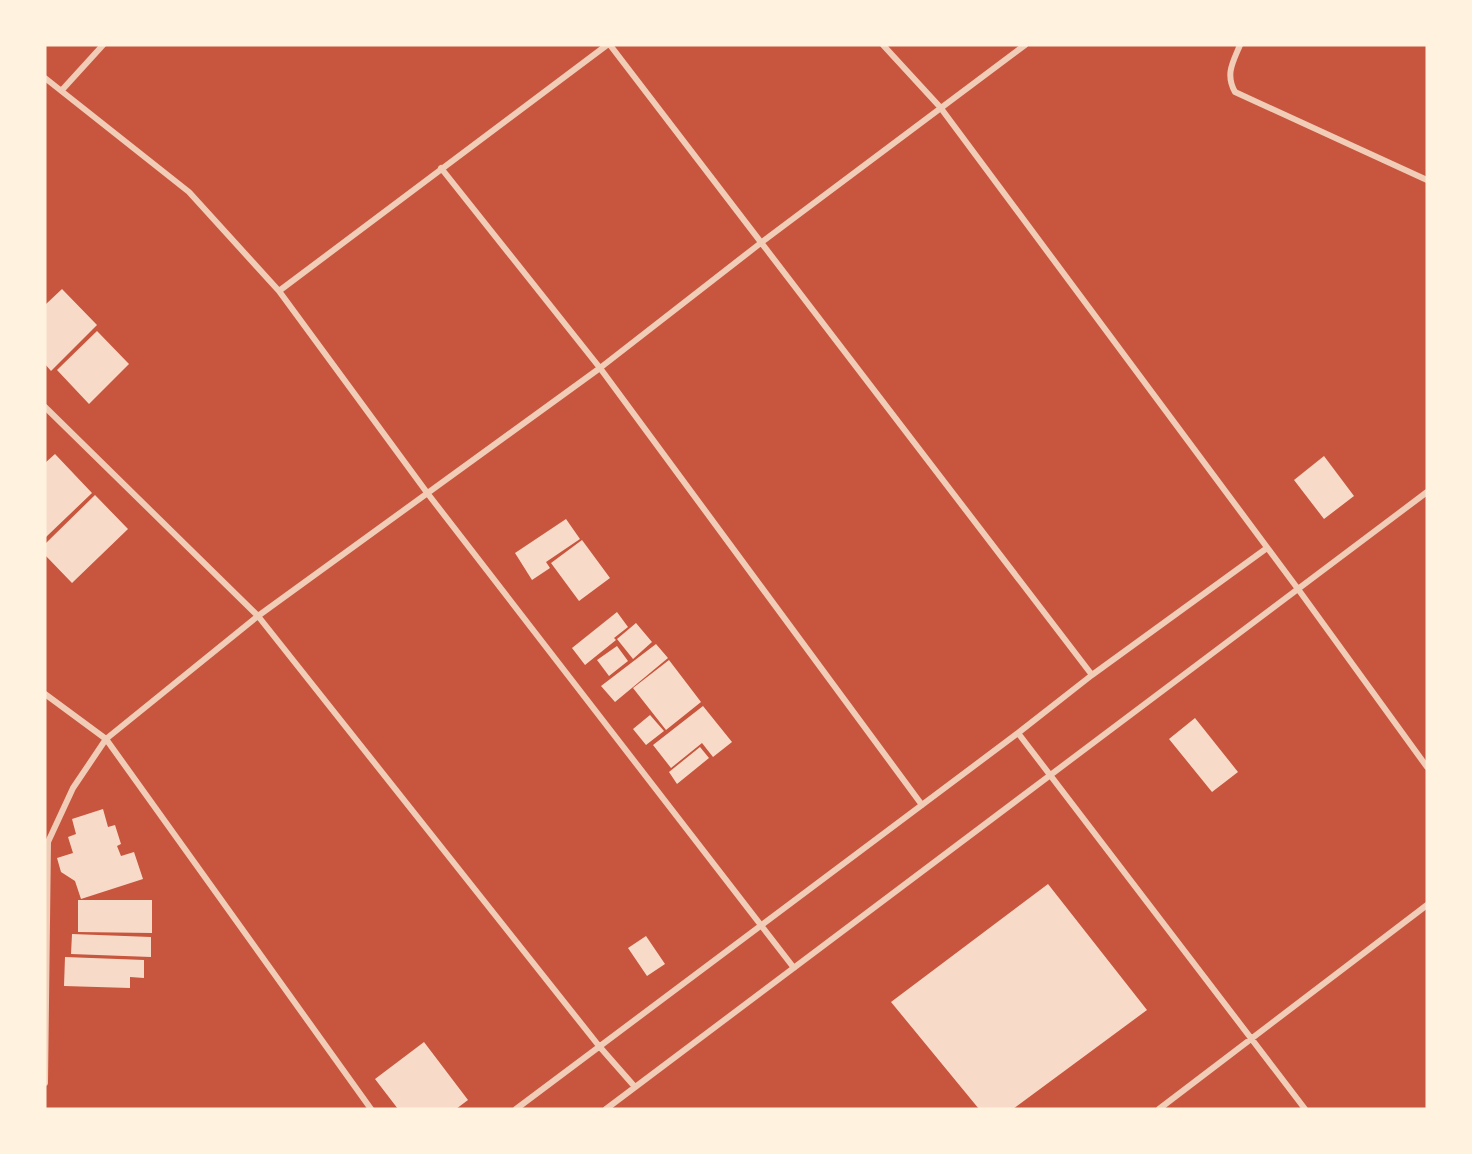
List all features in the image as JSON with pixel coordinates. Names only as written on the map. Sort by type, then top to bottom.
[{"type":"street","points":[[62,90],[103,45]]},
{"type":"street","points":[[279,291],[609,45],[1092,675]]},
{"type":"street","points":[[884,45],[940,107],[1268,548],[1427,767]]},
{"type":"street","points":[[45,1083],[48,842],[74,788],[106,739],[258,616],[600,368],[762,242],[1025,45]]},
{"type":"street","points":[[1240,45],[1229,71],[1230,82],[1235,92],[1427,180]]},
{"type":"street","points":[[45,78],[189,192],[279,291],[428,494],[794,968]]},
{"type":"street","points":[[441,168],[600,368],[922,805]]},
{"type":"street","points":[[45,407],[258,616],[599,1046],[635,1087]]},
{"type":"street","points":[[606,1109],[1427,492]]},
{"type":"street","points":[[516,1109],[1092,675],[1268,548]]},
{"type":"street","points":[[45,694],[106,739],[371,1109]]},
{"type":"street","points":[[1018,733],[1305,1109]]},
{"type":"street","points":[[1159,1109],[1427,905]]},
{"type":"building","points":[[62,289],[97,325],[51,371],[45,364],[45,305]]},
{"type":"building","points":[[97,331],[129,364],[89,404],[57,370]]},
{"type":"building","points":[[55,454],[92,493],[45,538],[45,463]]},
{"type":"building","points":[[1324,456],[1354,496],[1324,519],[1294,480]]},
{"type":"building","points":[[95,495],[128,529],[72,583],[45,555],[45,544]]},
{"type":"building","points":[[566,519],[580,539],[546,562],[550,568],[532,580],[515,553]]},
{"type":"building","points":[[582,540],[610,578],[579,601],[551,563]]},
{"type":"building","points":[[617,612],[628,627],[585,665],[572,648]]},
{"type":"building","points":[[636,623],[652,642],[633,659],[617,639]]},
{"type":"building","points":[[656,644],[668,658],[615,702],[601,686]]},
{"type":"building","points":[[617,646],[628,661],[609,676],[597,660]]},
{"type":"building","points":[[669,660],[701,702],[666,730],[633,688]]},
{"type":"building","points":[[703,706],[732,742],[713,757],[702,743],[671,768],[653,745]]},
{"type":"building","points":[[650,715],[664,731],[646,745],[633,729]]},
{"type":"building","points":[[1195,718],[1238,772],[1212,792],[1169,739]]},
{"type":"building","points":[[700,747],[709,758],[677,784],[669,772]]},
{"type":"building","points":[[103,809],[108,827],[115,825],[121,844],[117,846],[121,856],[134,852],[143,879],[81,899],[75,881],[61,872],[57,858],[73,853],[68,837],[76,834],[72,819]]},
{"type":"building","points":[[1048,884],[1147,1010],[1013,1109],[979,1109],[891,1002]]},
{"type":"building","points":[[78,900],[152,900],[152,933],[78,932]]},
{"type":"building","points":[[72,934],[151,937],[151,957],[71,954]]},
{"type":"building","points":[[646,936],[665,964],[647,976],[628,948]]},
{"type":"building","points":[[65,957],[144,960],[144,978],[130,977],[130,988],[64,986]]},
{"type":"building","points":[[424,1042],[468,1100],[456,1109],[398,1109],[375,1079]]}]
